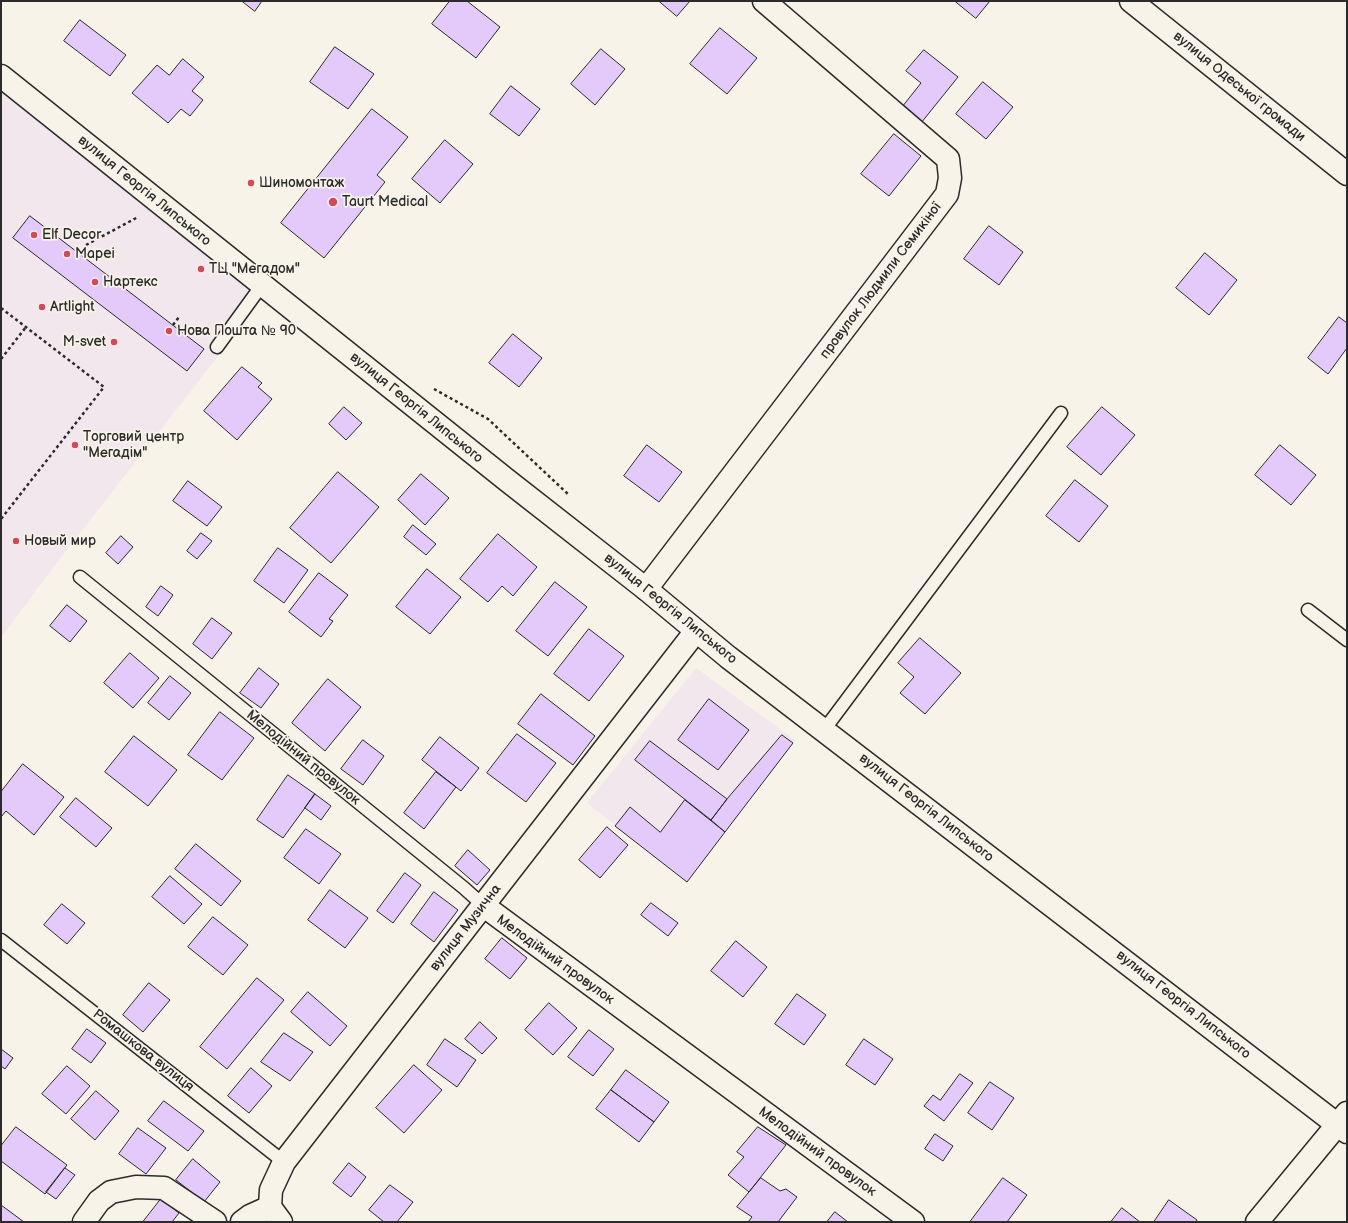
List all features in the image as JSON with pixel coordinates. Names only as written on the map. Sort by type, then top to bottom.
[{"type":"street","name":"провулок Людмили Семикіної","points":[[646,589],[947,194],[950,178],[948,159],[764,1]]},
{"type":"street","name":"вулиця Одеської громади","points":[[1131,1],[1347,174]]},
{"type":"street","name":"вулиця Георгія Липського","points":[[3,83],[262,285],[646,589],[696,631],[824,730],[1344,1123]]},
{"type":"street","name":"вулиця Музична","points":[[242,1222],[250,1216],[276,1214],[271,1190],[284,1162],[696,631]]},
{"type":"street","name":"Мелодійний провулок","points":[[484,906],[912,1222]]},
{"type":"street","points":[[1257,1222],[1344,1123]]},
{"type":"street","points":[[84,1222],[100,1201],[111,1192],[136,1187],[164,1188],[214,1222]]},
{"type":"lane","points":[[217,347],[262,285]]},
{"type":"lane","points":[[824,730],[1061,412]]},
{"type":"lane","name":"Мелодійний провулок","points":[[80,577],[464,888],[484,906]]},
{"type":"lane","points":[[1308,610],[1347,640]]},
{"type":"lane","name":"Ромашкова вулиця","points":[[1,940],[284,1162]]},
{"type":"path","points":[[86,245],[139,217]]},
{"type":"path","points":[[1,308],[104,387],[1,519]]},
{"type":"path","points":[[173,325],[179,317]]},
{"type":"path","points":[[1,359],[26,327]]},
{"type":"shaded area","name":"Торговий центр \"Мегадім\"","points":[[1,80],[265,296],[52,569],[1,638]]},
{"type":"shaded area","points":[[696,668],[795,740],[687,882],[587,803]]},
{"type":"building","points":[[242,1],[262,1],[255,11]]},
{"type":"building","points":[[450,1],[467,1],[500,27],[476,58],[432,24]]},
{"type":"building","points":[[659,1],[690,1],[677,16]]},
{"type":"building","points":[[955,1],[990,1],[976,18]]},
{"type":"building","points":[[80,20],[126,55],[110,76],[64,41]]},
{"type":"building","points":[[720,28],[757,58],[727,94],[690,64]]},
{"type":"building","points":[[335,47],[374,74],[348,109],[310,82]]},
{"type":"building","points":[[601,49],[625,69],[595,105],[571,84]]},
{"type":"building","points":[[924,50],[958,77],[921,123],[902,107],[921,83],[906,71]]},
{"type":"building","points":[[183,59],[204,77],[192,91],[203,100],[190,116],[181,109],[168,123],[132,93],[157,65],[169,75]]},
{"type":"building","points":[[983,82],[1013,107],[986,139],[956,114]]},
{"type":"building","points":[[511,86],[540,109],[519,136],[490,114]]},
{"type":"building","name":"Taurt Medical","points":[[372,109],[408,137],[377,175],[385,182],[324,258],[281,223]]},
{"type":"building","points":[[894,134],[921,156],[889,196],[861,174]]},
{"type":"building","points":[[445,140],[473,164],[440,203],[412,179]]},
{"type":"building","points":[[30,216],[204,349],[187,371],[13,238]]},
{"type":"building","points":[[989,226],[1023,252],[999,285],[964,259]]},
{"type":"building","points":[[1205,253],[1237,280],[1209,315],[1176,288]]},
{"type":"building","points":[[1339,317],[1347,323],[1347,348],[1328,374],[1308,358]]},
{"type":"building","points":[[513,334],[542,358],[519,387],[489,363]]},
{"type":"building","points":[[242,367],[262,383],[258,387],[272,399],[237,440],[204,411]]},
{"type":"building","points":[[344,407],[362,423],[346,440],[329,424]]},
{"type":"building","points":[[1102,407],[1135,435],[1101,475],[1067,447]]},
{"type":"building","points":[[647,445],[682,472],[659,502],[624,476]]},
{"type":"building","points":[[1280,445],[1316,475],[1291,505],[1255,475]]},
{"type":"building","points":[[338,472],[379,507],[331,563],[290,528]]},
{"type":"building","points":[[421,474],[449,498],[425,525],[398,500]]},
{"type":"building","points":[[1075,480],[1108,506],[1079,542],[1046,516]]},
{"type":"building","points":[[188,481],[222,507],[207,526],[173,501]]},
{"type":"building","points":[[413,525],[436,544],[426,555],[404,537]]},
{"type":"building","points":[[201,533],[212,541],[197,559],[187,551]]},
{"type":"building","points":[[498,534],[537,567],[513,596],[502,586],[488,602],[460,579]]},
{"type":"building","points":[[121,536],[133,547],[118,564],[106,553]]},
{"type":"building","points":[[278,548],[308,570],[284,603],[254,581]]},
{"type":"building","points":[[427,569],[461,597],[430,634],[396,607]]},
{"type":"building","points":[[319,573],[348,595],[329,619],[333,621],[321,637],[289,612]]},
{"type":"building","points":[[555,582],[587,607],[548,656],[516,631]]},
{"type":"building","points":[[161,586],[173,595],[158,616],[146,607]]},
{"type":"building","points":[[67,605],[87,621],[70,642],[50,626]]},
{"type":"building","points":[[212,618],[232,633],[212,659],[193,644]]},
{"type":"building","points":[[589,629],[624,656],[589,701],[554,674]]},
{"type":"building","points":[[920,638],[961,673],[925,714],[900,693],[914,677],[898,663]]},
{"type":"building","points":[[130,653],[159,678],[133,708],[104,683]]},
{"type":"building","points":[[259,668],[279,684],[261,708],[240,693]]},
{"type":"building","points":[[170,676],[191,693],[169,720],[148,703]]},
{"type":"building","points":[[328,679],[361,707],[325,751],[292,723]]},
{"type":"building","points":[[541,694],[595,736],[573,765],[518,724]]},
{"type":"building","points":[[709,699],[749,730],[718,770],[678,740]]},
{"type":"building","points":[[220,712],[254,738],[222,780],[188,755]]},
{"type":"building","points":[[517,734],[556,763],[526,802],[487,773]]},
{"type":"building","points":[[782,735],[793,743],[725,832],[711,820]]},
{"type":"building","points":[[134,736],[177,770],[148,806],[105,772]]},
{"type":"building","points":[[440,737],[479,768],[461,791],[422,760]]},
{"type":"building","points":[[363,740],[384,756],[363,785],[341,769]]},
{"type":"building","points":[[650,741],[727,799],[711,820],[635,760]]},
{"type":"building","points":[[23,764],[64,797],[34,835],[6,811],[1,817],[1,792]]},
{"type":"building","points":[[436,772],[456,787],[424,829],[404,813]]},
{"type":"building","points":[[288,775],[315,794],[283,838],[257,820]]},
{"type":"building","points":[[315,794],[331,806],[321,820],[305,808]]},
{"type":"building","points":[[76,798],[112,828],[96,847],[60,817]]},
{"type":"building","points":[[685,800],[725,832],[687,882],[615,826],[630,807],[660,832]]},
{"type":"building","points":[[607,827],[628,845],[600,878],[579,860]]},
{"type":"building","points":[[306,829],[341,854],[319,884],[284,858]]},
{"type":"building","points":[[196,844],[241,881],[221,906],[175,869]]},
{"type":"building","points":[[468,850],[490,870],[477,885],[455,866]]},
{"type":"building","points":[[405,873],[421,885],[393,923],[377,911]]},
{"type":"building","points":[[170,876],[202,904],[184,924],[152,897]]},
{"type":"building","points":[[330,890],[368,918],[345,948],[308,920]]},
{"type":"building","points":[[434,892],[458,910],[434,942],[411,924]]},
{"type":"building","points":[[651,903],[678,923],[668,936],[641,915]]},
{"type":"building","points":[[62,904],[85,923],[67,944],[44,925]]},
{"type":"building","points":[[213,917],[248,945],[223,975],[188,947]]},
{"type":"building","points":[[502,938],[527,958],[510,979],[485,959]]},
{"type":"building","points":[[736,941],[767,967],[743,997],[711,971]]},
{"type":"building","points":[[257,978],[284,1000],[227,1069],[200,1047]]},
{"type":"building","points":[[149,983],[170,1000],[143,1032],[123,1015]]},
{"type":"building","points":[[308,992],[347,1026],[330,1046],[291,1012]]},
{"type":"building","points":[[797,994],[826,1015],[804,1045],[775,1024]]},
{"type":"building","points":[[549,1003],[577,1028],[553,1055],[525,1030]]},
{"type":"building","points":[[480,1022],[497,1038],[482,1054],[465,1039]]},
{"type":"building","points":[[87,1029],[106,1043],[91,1063],[72,1049]]},
{"type":"building","points":[[589,1030],[614,1049],[593,1076],[568,1057]]},
{"type":"building","points":[[284,1033],[313,1052],[290,1081],[261,1062]]},
{"type":"building","points":[[445,1039],[476,1060],[457,1087],[427,1065]]},
{"type":"building","points":[[864,1039],[893,1059],[875,1085],[846,1065]]},
{"type":"building","points":[[1,1049],[13,1058],[5,1069],[1,1066]]},
{"type":"building","points":[[414,1065],[442,1090],[404,1133],[376,1108]]},
{"type":"building","points":[[67,1066],[90,1086],[66,1114],[42,1094]]},
{"type":"building","points":[[251,1068],[272,1086],[249,1113],[228,1096]]},
{"type":"building","points":[[626,1070],[669,1102],[654,1122],[611,1090]]},
{"type":"building","points":[[960,1074],[973,1083],[944,1121],[924,1106],[933,1095],[940,1100]]},
{"type":"building","points":[[990,1082],[1014,1098],[992,1130],[968,1113]]},
{"type":"building","points":[[611,1090],[654,1122],[639,1142],[596,1109]]},
{"type":"building","points":[[96,1091],[119,1111],[95,1140],[71,1119]]},
{"type":"building","points":[[164,1101],[204,1131],[188,1151],[148,1121]]},
{"type":"building","points":[[16,1127],[67,1165],[45,1194],[1,1161],[1,1146]]},
{"type":"building","points":[[758,1127],[786,1145],[749,1192],[728,1175],[744,1157],[737,1152]]},
{"type":"building","points":[[138,1128],[166,1148],[146,1174],[119,1154]]},
{"type":"building","points":[[935,1134],[953,1146],[943,1161],[925,1149]]},
{"type":"building","points":[[193,1159],[220,1182],[204,1202],[176,1180]]},
{"type":"building","points":[[349,1163],[366,1177],[351,1197],[333,1183]]},
{"type":"building","points":[[65,1168],[75,1175],[56,1199],[46,1192]]},
{"type":"building","points":[[761,1178],[780,1191],[786,1189],[797,1197],[778,1222],[748,1222],[752,1217],[737,1207]]},
{"type":"building","points":[[1003,1178],[1027,1195],[1007,1222],[970,1222]]},
{"type":"building","points":[[390,1185],[413,1202],[397,1222],[384,1222],[369,1210]]},
{"type":"building","points":[[161,1199],[179,1213],[172,1222],[143,1222]]},
{"type":"building","points":[[1169,1200],[1197,1220],[1196,1222],[1154,1222]]},
{"type":"building","points":[[1,1205],[24,1222],[1,1222]]},
{"type":"building","points":[[1122,1208],[1140,1222],[1111,1222]]},
{"type":"building","points":[[835,1212],[848,1222],[827,1222]]},
{"type":"place","name":"Шиномонтаж","points":[[251,183]]},
{"type":"place","name":"Taurt Medical","points":[[333,202]]},
{"type":"place","name":"Elf Decor","points":[[34,235]]},
{"type":"place","name":"Mapei","points":[[67,254]]},
{"type":"place","name":"ТЦ \"Мегадом\"","points":[[201,269]]},
{"type":"place","name":"Нартекс","points":[[95,282]]},
{"type":"place","name":"Artlight","points":[[42,307]]},
{"type":"place","name":"Нова Пошта № 90","points":[[169,331]]},
{"type":"place","name":"M-svet","points":[[114,342]]},
{"type":"place","name":"Торговий центр \"Мегадім\"","points":[[75,445]]},
{"type":"place","name":"Новый мир","points":[[16,541]]}]
